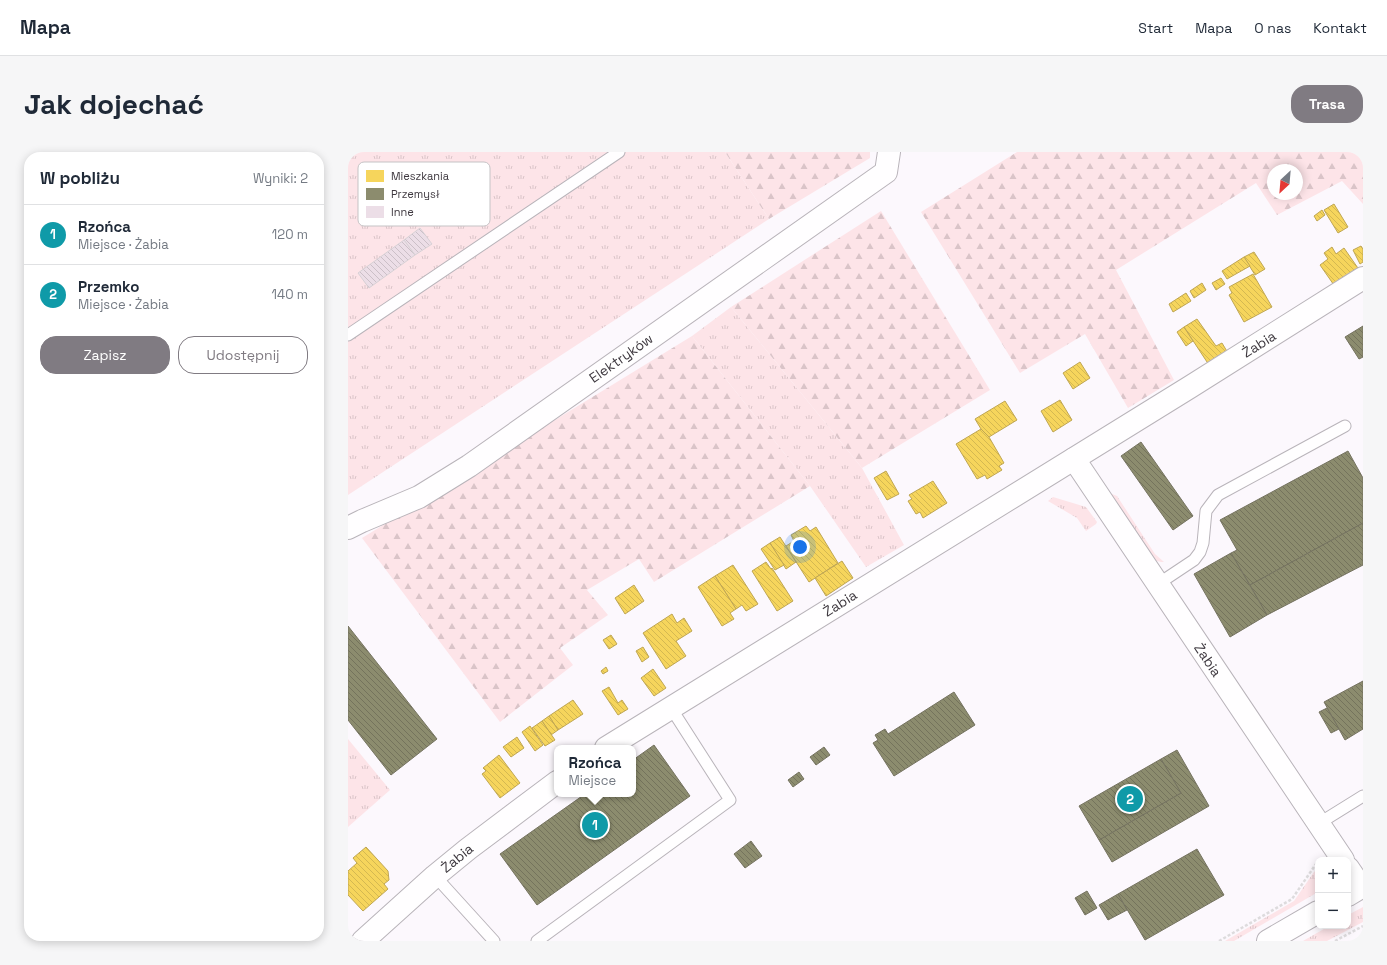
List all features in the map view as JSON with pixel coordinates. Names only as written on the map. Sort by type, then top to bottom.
[{"type":"street","name":"Elektryków","points":[[348,528],[419,497],[469,466],[887,162]]},
{"type":"street","name":"Żabia","points":[[611,745],[1074,459],[1363,278]]},
{"type":"street","name":"Żabia","points":[[1074,459],[1341,857]]},
{"type":"street","name":"Żabia","points":[[363,941],[435,876],[502,822],[554,784]]},
{"type":"street","points":[[1351,875],[1357,889]]},
{"type":"street","points":[[1268,941],[1315,914]]},
{"type":"lane","points":[[348,335],[619,152]]},
{"type":"lane","points":[[1158,584],[1194,560],[1200,552],[1206,511],[1218,495],[1345,426]]},
{"type":"lane","points":[[537,941],[730,800],[671,708]]},
{"type":"lane","points":[[1318,824],[1363,796]]},
{"type":"lane","points":[[435,876],[494,941]]},
{"type":"path","points":[[1219,941],[1292,898],[1315,864]]},
{"type":"path","points":[[1335,941],[1363,926]]},
{"type":"green space","points":[[348,152],[725,152],[769,219],[348,495]]},
{"type":"green space","points":[[725,152],[870,152],[870,158],[769,219]]},
{"type":"green space","points":[[1017,152],[1363,152],[1363,204],[1342,181],[1277,215],[1267,200],[1303,200],[1303,164],[1267,164],[1267,200],[1256,183],[1116,270],[1174,380],[1128,408],[1085,334],[1020,373],[921,212]]},
{"type":"green space","points":[[881,211],[990,390],[862,468],[731,307]]},
{"type":"green space","points":[[731,307],[862,468],[904,545],[866,567],[810,486],[692,336]]},
{"type":"green space","points":[[692,336],[810,486],[654,582],[639,559],[587,590],[608,615],[560,648],[573,665],[500,722],[362,538]]},
{"type":"green space","points":[[1112,494],[1117,496],[1155,554],[1164,562],[1153,560],[1109,495]]},
{"type":"green space","points":[[1053,497],[1086,507],[1097,522],[1096,524],[1086,531],[1077,518],[1048,501]]},
{"type":"green space","points":[[348,739],[390,790],[348,827]]},
{"type":"green space","points":[[1315,871],[1315,894],[1234,941],[1225,941],[1294,901]]},
{"type":"green space","points":[[1363,907],[1363,922],[1351,928],[1351,913]]},
{"type":"green space","points":[[1324,929],[1350,929],[1327,941],[1303,941]]},
{"type":"building: Mieszkania","points":[[1334,204],[1348,227],[1338,233],[1324,210]]},
{"type":"building: Mieszkania","points":[[1322,210],[1325,215],[1317,221],[1314,216]]},
{"type":"building: Mieszkania","points":[[1361,246],[1363,249],[1363,262],[1360,264],[1353,250]]},
{"type":"building: Mieszkania","points":[[1332,247],[1336,254],[1344,248],[1360,271],[1336,288],[1320,265],[1328,259],[1324,253]]},
{"type":"building: Mieszkania","points":[[1254,252],[1265,269],[1255,275],[1244,257]]},
{"type":"building: Mieszkania","points":[[1244,257],[1250,266],[1227,279],[1222,271]]},
{"type":"building: Mieszkania","points":[[1253,274],[1272,307],[1244,322],[1229,295],[1232,293],[1229,287]]},
{"type":"building: Mieszkania","points":[[1221,278],[1225,284],[1216,290],[1212,283]]},
{"type":"building: Mieszkania","points":[[1202,283],[1206,290],[1194,298],[1190,291]]},
{"type":"building: Mieszkania","points":[[1186,293],[1191,301],[1173,312],[1169,304]]},
{"type":"building: Mieszkania","points":[[1197,319],[1216,346],[1222,343],[1228,353],[1209,365],[1184,327]]},
{"type":"building: Mieszkania","points":[[1184,327],[1193,341],[1186,346],[1177,332]]},
{"type":"building: Mieszkania","points":[[1080,362],[1090,378],[1073,389],[1063,373]]},
{"type":"building: Mieszkania","points":[[1060,400],[1072,420],[1053,432],[1041,411]]},
{"type":"building: Mieszkania","points":[[1005,401],[1017,420],[989,437],[981,429],[975,419]]},
{"type":"building: Mieszkania","points":[[981,429],[989,437],[1004,463],[999,466],[1002,470],[987,479],[985,475],[977,479],[956,444]]},
{"type":"building: Mieszkania","points":[[886,471],[899,494],[887,500],[874,478]]},
{"type":"building: Mieszkania","points":[[933,481],[947,503],[923,518],[920,512],[916,514],[908,501],[912,499],[909,495]]},
{"type":"building: Mieszkania","points":[[806,526],[810,531],[816,527],[838,563],[809,582],[786,546],[794,541],[791,535]]},
{"type":"building: Mieszkania","points":[[780,537],[796,562],[786,569],[770,543]]},
{"type":"building: Mieszkania","points":[[770,543],[784,565],[775,570],[761,549]]},
{"type":"building: Mieszkania","points":[[842,561],[853,578],[826,596],[815,578]]},
{"type":"building: Mieszkania","points":[[766,562],[771,569],[772,568],[793,601],[777,611],[752,571]]},
{"type":"building: Mieszkania","points":[[733,565],[758,604],[746,611],[742,605],[736,609],[715,576]]},
{"type":"building: Mieszkania","points":[[715,576],[736,609],[730,613],[734,619],[722,626],[698,587]]},
{"type":"building: Mieszkania","points":[[634,585],[644,601],[625,614],[615,598]]},
{"type":"building: Mieszkania","points":[[672,614],[677,623],[684,618],[692,631],[676,641],[686,656],[666,669],[643,633]]},
{"type":"building: Mieszkania","points":[[611,635],[617,644],[609,649],[603,640]]},
{"type":"building: Mieszkania","points":[[643,647],[649,657],[642,662],[636,651]]},
{"type":"building: Mieszkania","points":[[606,667],[608,671],[603,674],[601,671]]},
{"type":"building: Mieszkania","points":[[653,669],[666,688],[654,696],[641,678]]},
{"type":"building: Mieszkania","points":[[609,687],[618,703],[622,700],[628,709],[618,715],[602,691]]},
{"type":"building: Mieszkania","points":[[573,700],[583,714],[558,730],[549,716]]},
{"type":"building: Mieszkania","points":[[549,716],[558,730],[551,735],[542,721]]},
{"type":"building: Mieszkania","points":[[542,721],[555,740],[545,746],[532,728]]},
{"type":"building: Mieszkania","points":[[530,726],[543,745],[535,751],[522,732]]},
{"type":"building: Mieszkania","points":[[517,737],[524,748],[511,757],[503,747]]},
{"type":"building: Mieszkania","points":[[499,755],[520,783],[500,798],[482,774],[486,771],[483,768]]},
{"type":"building: Mieszkania","points":[[366,847],[388,871],[389,880],[384,884],[388,889],[363,911],[348,895],[348,871],[357,863],[353,858]]},
{"type":"building: Przemysł","points":[[1363,326],[1363,357],[1359,359],[1345,337]]},
{"type":"building: Przemysł","points":[[1141,442],[1193,516],[1173,530],[1121,456]]},
{"type":"building: Przemysł","points":[[1348,451],[1363,478],[1363,523],[1250,585],[1231,553],[1237,550],[1220,520]]},
{"type":"building: Przemysł","points":[[1363,523],[1363,565],[1267,615],[1250,585]]},
{"type":"building: Przemysł","points":[[1231,553],[1267,615],[1230,637],[1194,574]]},
{"type":"building: Przemysł","points":[[348,626],[437,739],[391,775],[348,720]]},
{"type":"building: Przemysł","points":[[1363,681],[1363,729],[1345,740],[1324,702]]},
{"type":"building: Przemysł","points":[[954,692],[975,725],[894,776],[873,743],[878,740],[875,735],[885,729],[888,734]]},
{"type":"building: Przemysł","points":[[1327,708],[1339,729],[1331,733],[1319,712]]},
{"type":"building: Przemysł","points":[[654,745],[690,796],[537,905],[500,854],[581,797],[636,797],[636,758]]},
{"type":"building: Przemysł","points":[[824,747],[830,755],[816,765],[810,757]]},
{"type":"building: Przemysł","points":[[1177,750],[1209,806],[1112,862],[1099,840],[1181,793],[1161,759]]},
{"type":"building: Przemysł","points":[[1161,759],[1181,793],[1099,840],[1079,806]]},
{"type":"building: Przemysł","points":[[799,772],[804,779],[793,787],[788,780]]},
{"type":"building: Przemysł","points":[[751,841],[762,856],[745,868],[734,854]]},
{"type":"building: Przemysł","points":[[1197,849],[1224,895],[1145,940],[1118,894]]},
{"type":"building: Przemysł","points":[[1087,891],[1097,908],[1085,915],[1075,898]]},
{"type":"building: Przemysł","points":[[1118,894],[1127,910],[1108,920],[1099,905]]},
{"type":"building: Inne","points":[[420,228],[432,244],[415,255],[404,240]]},
{"type":"building: Inne","points":[[404,240],[415,255],[369,288],[358,273]]},
{"type":"place","name":"Przemko","points":[[1130,799]]},
{"type":"place","name":"Rzońca","points":[[595,825]]}]
